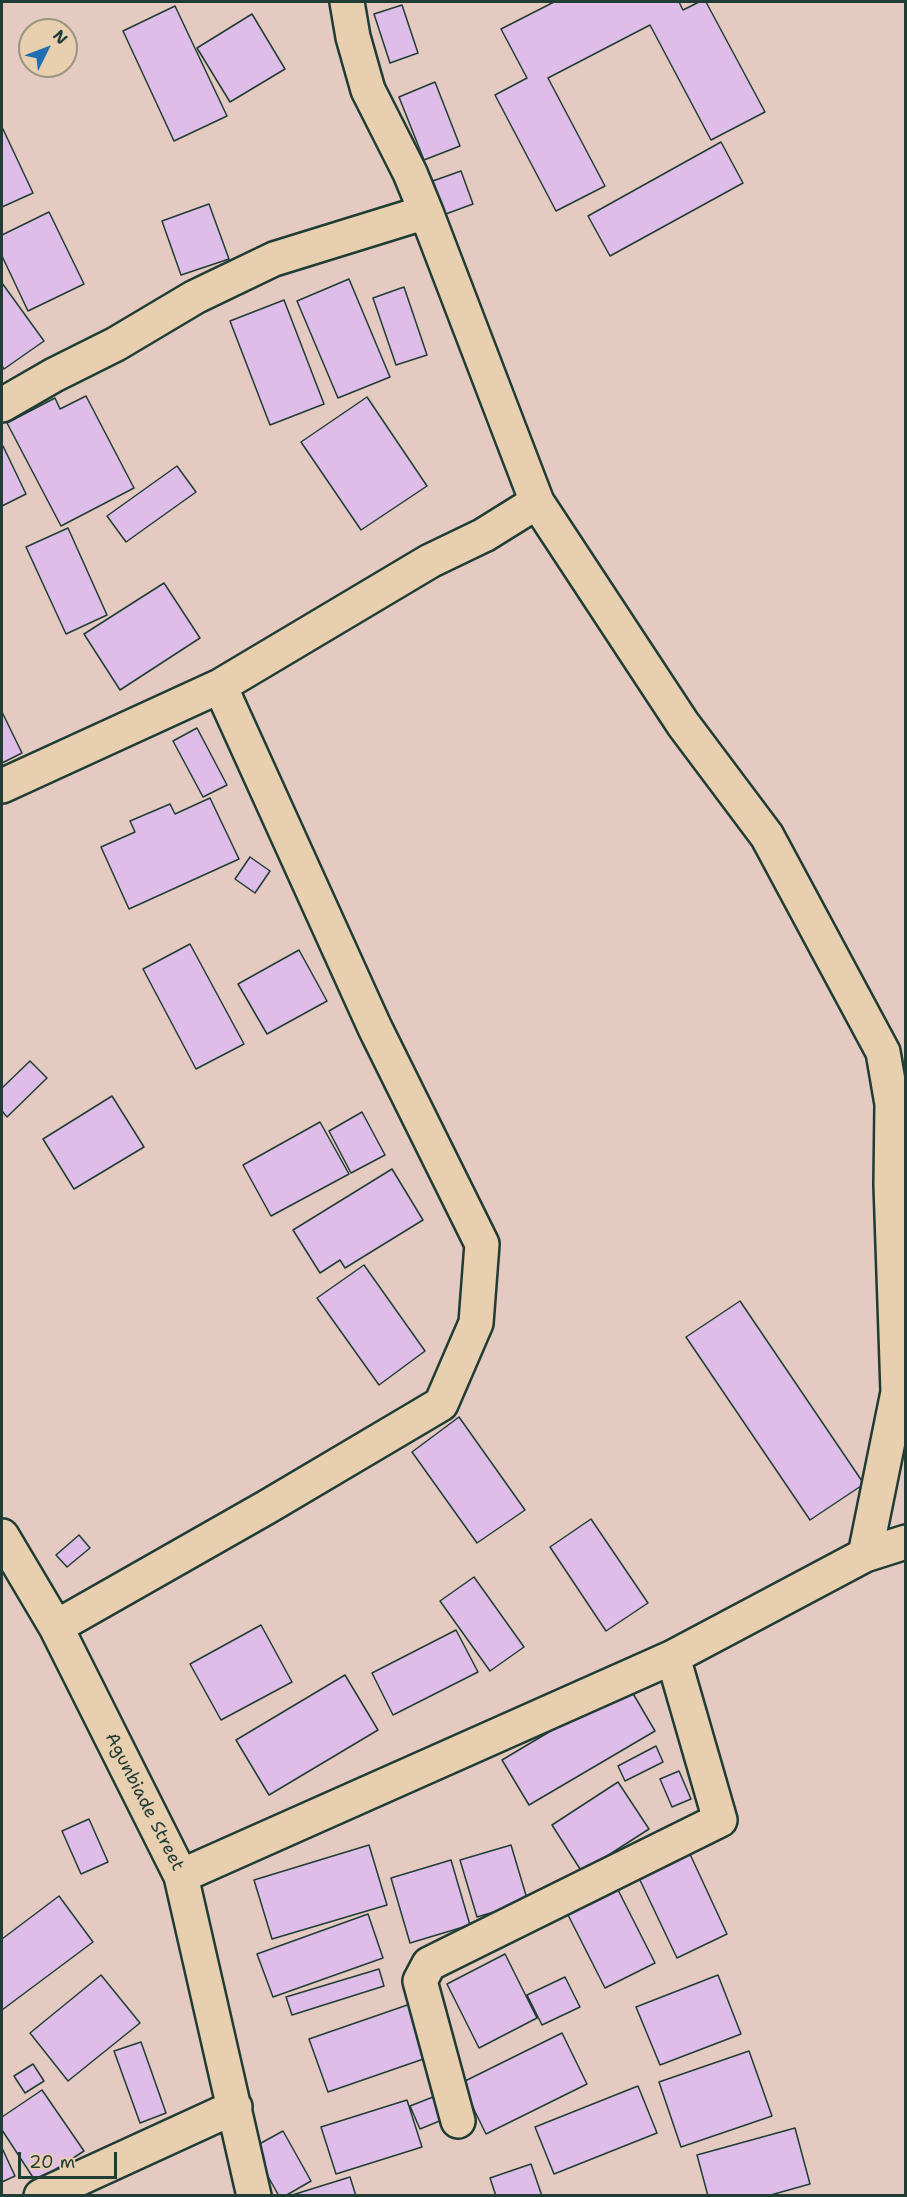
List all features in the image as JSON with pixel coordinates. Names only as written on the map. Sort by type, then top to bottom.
[{"type":"street","points":[[347,2],[353,37],[368,90],[410,173],[426,212],[537,502],[683,724],[767,836],[883,1052],[892,1104],[891,1185],[898,1392],[865,1556]]},
{"type":"street","points":[[2,405],[54,375],[116,344],[195,297],[274,259],[426,212]]},
{"type":"street","points":[[2,786],[220,686],[430,561],[484,535],[537,502]]},
{"type":"street","points":[[56,1628],[441,1404],[476,1323],[482,1244],[375,1028],[220,686]]},
{"type":"street","name":"Agunbiade Street","points":[[2,1536],[56,1628],[181,1876],[254,2196]]},
{"type":"street","points":[[181,1876],[673,1657],[865,1556],[906,1542]]},
{"type":"street","points":[[458,2121],[420,1981],[429,1964],[720,1820],[673,1657]]},
{"type":"street","points":[[41,2196],[235,2107]]},
{"type":"building","points":[[554,2],[679,2],[683,10],[699,2],[706,2],[765,112],[711,140],[650,25],[548,78],[605,186],[556,211],[495,95],[527,78],[501,29]]},
{"type":"building","points":[[402,5],[418,53],[390,63],[374,14]]},
{"type":"building","points":[[175,6],[227,116],[174,141],[123,31]]},
{"type":"building","points":[[252,14],[285,69],[230,102],[197,48]]},
{"type":"building","points":[[435,82],[460,146],[424,160],[399,97]]},
{"type":"building","points":[[2,127],[33,193],[2,207]]},
{"type":"building","points":[[721,142],[743,183],[610,256],[588,216]]},
{"type":"building","points":[[461,171],[473,204],[443,215],[430,182]]},
{"type":"building","points":[[209,204],[229,259],[181,275],[162,221]]},
{"type":"building","points":[[49,212],[84,284],[28,311],[2,256],[2,235]]},
{"type":"building","points":[[349,279],[390,377],[338,398],[297,301]]},
{"type":"building","points":[[2,283],[44,341],[4,369],[2,366]]},
{"type":"building","points":[[404,287],[427,355],[396,365],[373,298]]},
{"type":"building","points":[[284,300],[324,404],[270,425],[230,321]]},
{"type":"building","points":[[86,396],[134,488],[61,526],[7,423],[55,398],[60,409]]},
{"type":"building","points":[[367,397],[427,486],[361,530],[301,442]]},
{"type":"building","points":[[2,446],[26,494],[2,506]]},
{"type":"building","points":[[177,466],[196,492],[126,542],[107,516]]},
{"type":"building","points":[[68,528],[107,615],[66,634],[26,547]]},
{"type":"building","points":[[164,583],[200,638],[120,690],[84,634]]},
{"type":"building","points":[[2,712],[22,753],[2,763]]},
{"type":"building","points":[[197,728],[227,785],[203,797],[173,741]]},
{"type":"building","points":[[210,798],[239,859],[129,909],[101,847],[135,832],[130,821],[170,804],[175,814]]},
{"type":"building","points":[[250,857],[270,871],[255,893],[235,879]]},
{"type":"building","points":[[190,944],[244,1044],[196,1069],[143,969]]},
{"type":"building","points":[[299,950],[327,1001],[267,1034],[238,984]]},
{"type":"building","points":[[30,1061],[47,1078],[7,1117],[2,1111],[2,1088]]},
{"type":"building","points":[[112,1096],[144,1147],[74,1189],[43,1139]]},
{"type":"building","points":[[362,1112],[385,1155],[351,1173],[329,1131]]},
{"type":"building","points":[[320,1122],[349,1174],[271,1216],[243,1165]]},
{"type":"building","points":[[392,1169],[423,1220],[345,1268],[340,1260],[320,1273],[293,1230]]},
{"type":"building","points":[[364,1265],[425,1351],[379,1385],[317,1298]]},
{"type":"building","points":[[740,1301],[864,1484],[810,1520],[686,1337]]},
{"type":"building","points":[[459,1417],[525,1510],[477,1543],[412,1452]]},
{"type":"building","points":[[591,1519],[648,1603],[606,1631],[550,1547]]},
{"type":"building","points":[[79,1535],[90,1548],[67,1567],[56,1555]]},
{"type":"building","points":[[474,1577],[524,1647],[490,1671],[440,1601]]},
{"type":"building","points":[[261,1625],[292,1682],[221,1720],[190,1664]]},
{"type":"building","points":[[456,1630],[478,1672],[393,1715],[372,1673]]},
{"type":"building","points":[[345,1675],[378,1730],[269,1795],[236,1740]]},
{"type":"building","points":[[628,1685],[655,1731],[529,1805],[502,1760]]},
{"type":"building","points":[[656,1746],[663,1762],[625,1781],[618,1766]]},
{"type":"building","points":[[679,1771],[691,1799],[672,1807],[660,1779]]},
{"type":"building","points":[[618,1782],[649,1829],[582,1872],[552,1825]]},
{"type":"building","points":[[89,1819],[108,1862],[81,1874],[62,1831]]},
{"type":"building","points":[[369,1845],[387,1905],[272,1939],[254,1880]]},
{"type":"building","points":[[511,1845],[528,1902],[477,1917],[460,1860]]},
{"type":"building","points":[[689,1852],[727,1934],[677,1958],[638,1876]]},
{"type":"building","points":[[451,1860],[470,1925],[410,1943],[391,1878]]},
{"type":"building","points":[[615,1884],[655,1963],[605,1988],[565,1909]]},
{"type":"building","points":[[59,1896],[93,1942],[2,2010],[2,1939]]},
{"type":"building","points":[[368,1914],[383,1958],[273,1997],[257,1954]]},
{"type":"building","points":[[505,1954],[537,2018],[479,2048],[447,1984]]},
{"type":"building","points":[[379,1969],[384,1986],[292,2015],[286,1997]]},
{"type":"building","points":[[101,1975],[140,2023],[68,2081],[30,2033]]},
{"type":"building","points":[[718,1975],[741,2034],[660,2065],[636,2007]]},
{"type":"building","points":[[565,1977],[580,2007],[542,2025],[527,1995]]},
{"type":"building","points":[[416,2002],[435,2055],[328,2092],[309,2039]]},
{"type":"building","points":[[562,2033],[587,2084],[486,2134],[461,2083]]},
{"type":"building","points":[[141,2042],[166,2113],[140,2123],[114,2051]]},
{"type":"building","points":[[749,2051],[772,2116],[681,2147],[659,2082]]},
{"type":"building","points":[[33,2064],[44,2081],[25,2093],[14,2076]]},
{"type":"building","points":[[638,2086],[657,2133],[554,2174],[535,2127]]},
{"type":"building","points":[[42,2090],[84,2151],[36,2182],[2,2130],[2,2117]]},
{"type":"building","points":[[433,2097],[442,2120],[420,2129],[410,2106]]},
{"type":"building","points":[[407,2100],[422,2147],[336,2174],[321,2127]]},
{"type":"building","points":[[795,2128],[810,2184],[767,2196],[708,2196],[697,2155]]},
{"type":"building","points":[[283,2131],[311,2181],[285,2196],[279,2196],[252,2148]]},
{"type":"building","points":[[2,2148],[15,2176],[2,2182]]},
{"type":"building","points":[[531,2164],[542,2196],[496,2196],[490,2178]]},
{"type":"building","points":[[350,2177],[356,2196],[289,2196]]}]
